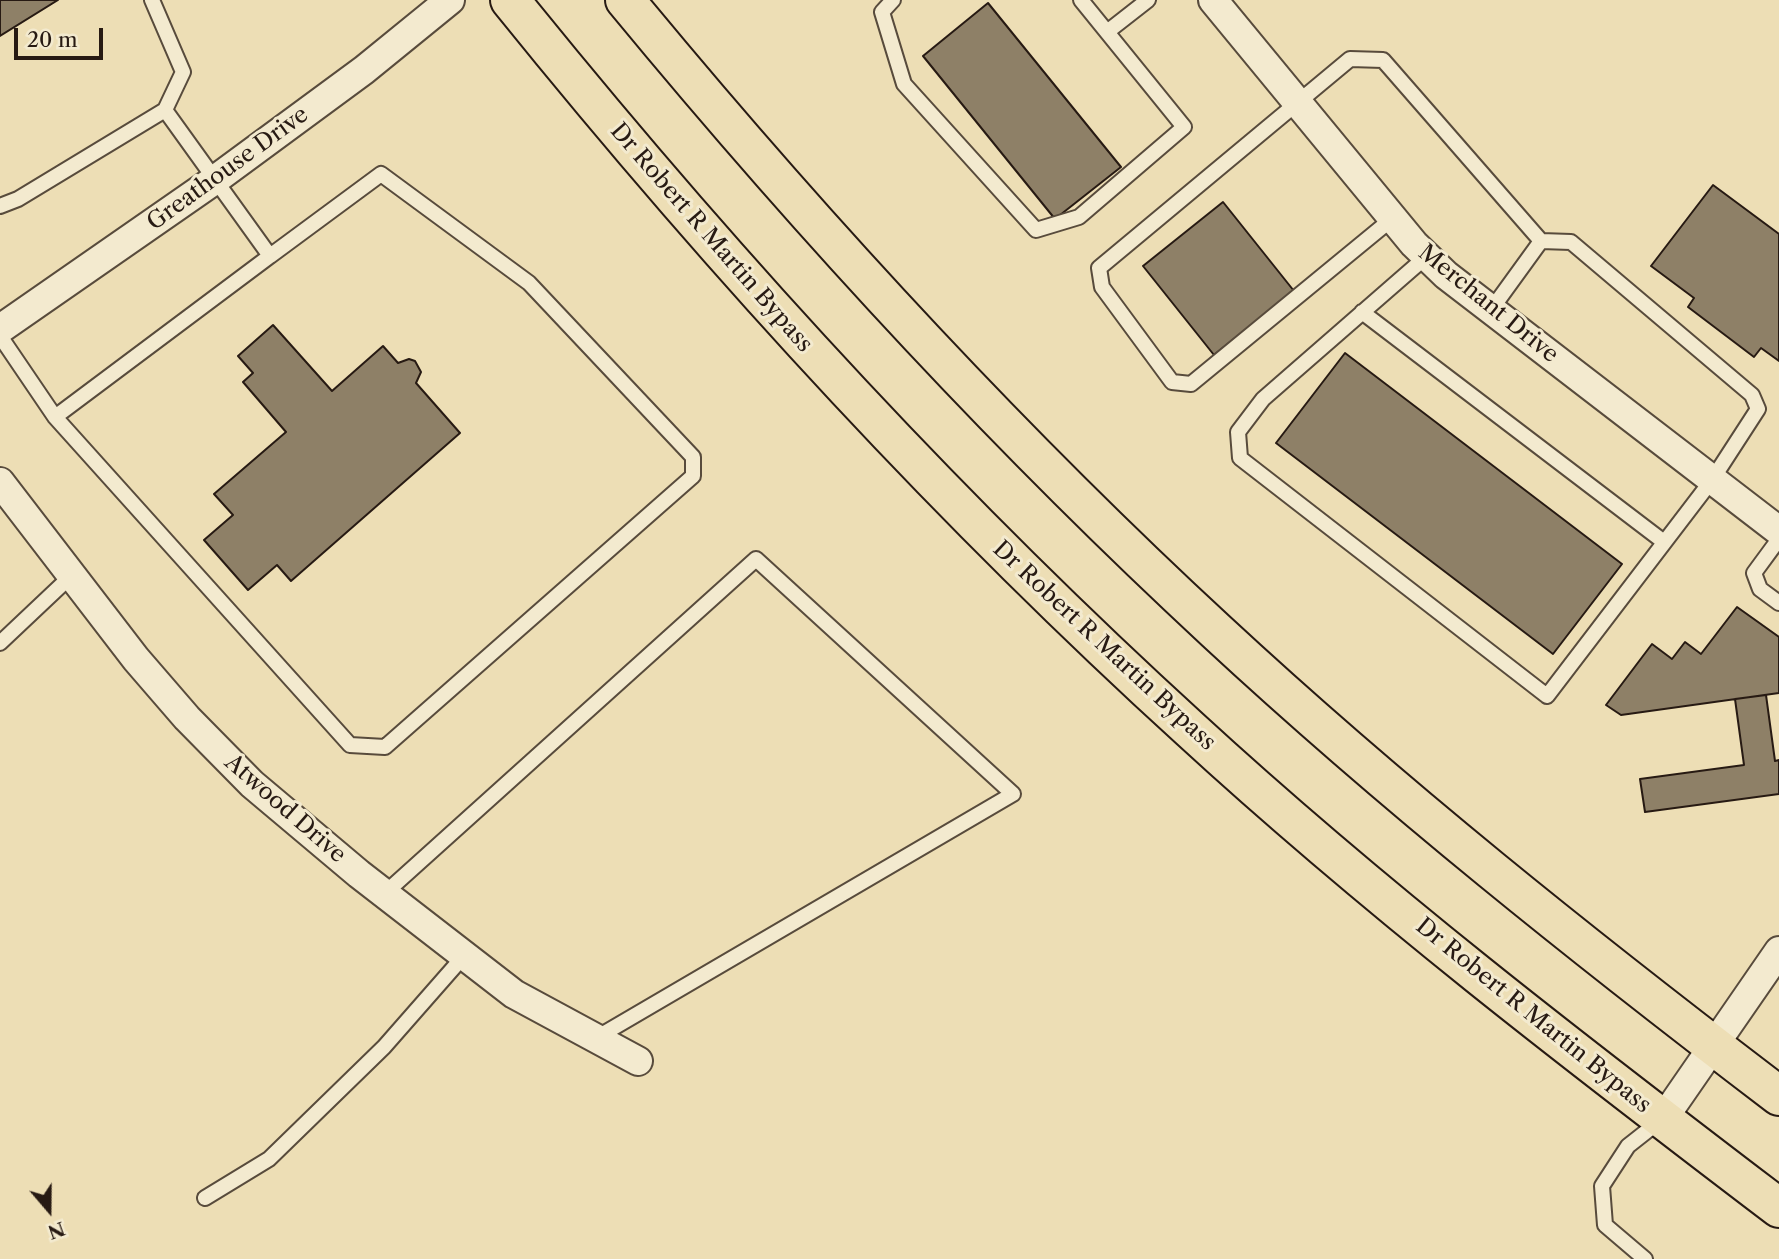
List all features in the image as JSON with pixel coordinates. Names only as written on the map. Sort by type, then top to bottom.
[{"type":"main road","name":"Dr Robert R Martin Bypass","points":[[510,0],[790,330],[957,506],[1073,620],[1310,836],[1662,1119],[1779,1208]]},
{"type":"main road","points":[[625,0],[708,101],[870,285],[982,404],[1108,528],[1237,650],[1400,795],[1527,901],[1779,1096]]},
{"type":"street","name":"Greathouse Drive","points":[[0,329],[216,179],[364,69],[450,0]]},
{"type":"street","name":"Merchant Drive","points":[[1213,0],[1427,256],[1491,310],[1779,531]]},
{"type":"street","name":"Atwood Drive","points":[[0,482],[136,659],[252,784],[384,894],[514,994],[638,1061]]},
{"type":"street","points":[[1662,1119],[1779,951]]},
{"type":"lane","points":[[0,206],[18,199],[165,110],[183,72],[152,0]]},
{"type":"lane","points":[[893,0],[882,12],[904,84],[1035,230],[1079,217],[1184,127],[1081,0]]},
{"type":"lane","points":[[1107,32],[1148,0]]},
{"type":"lane","points":[[1393,218],[1191,384],[1172,382],[1102,287],[1099,268],[1238,155],[1298,102],[1350,60],[1383,60],[1541,240],[1571,242],[1752,395],[1758,409],[1712,480],[1547,696],[1240,458],[1238,432],[1263,399],[1427,256]]},
{"type":"lane","points":[[165,110],[270,256]]},
{"type":"lane","points":[[0,336],[55,417],[350,745],[385,747],[692,476],[694,457],[529,283],[381,174],[55,417]]},
{"type":"lane","points":[[1491,310],[1541,240]]},
{"type":"lane","points":[[1362,313],[1664,542]]},
{"type":"lane","points":[[1779,538],[1754,573],[1760,589],[1779,603]]},
{"type":"lane","points":[[384,894],[756,559],[1013,794],[596,1038]]},
{"type":"lane","points":[[0,643],[71,576]]},
{"type":"lane","points":[[205,1198],[269,1159],[384,1047],[463,957]]},
{"type":"lane","points":[[1645,1259],[1605,1225],[1602,1186],[1629,1146],[1662,1119]]},
{"type":"building","points":[[0,0],[58,0],[0,36]]},
{"type":"building","points":[[988,3],[1121,167],[1055,219],[923,56]]},
{"type":"building","points":[[1713,185],[1779,234],[1779,361],[1761,348],[1754,357],[1688,307],[1694,298],[1651,266]]},
{"type":"building","points":[[1223,202],[1294,291],[1214,355],[1143,266]]},
{"type":"building","points":[[273,325],[332,391],[383,346],[398,363],[409,359],[415,361],[421,372],[416,383],[460,433],[291,581],[277,565],[248,590],[204,540],[233,515],[214,494],[286,432],[243,382],[253,373],[238,356]]},
{"type":"building","points":[[1345,353],[1622,564],[1553,654],[1276,443]]},
{"type":"building","points":[[1737,607],[1779,637],[1779,693],[1621,715],[1606,705],[1652,644],[1672,659],[1685,642],[1701,654]]},
{"type":"building","points":[[1766,695],[1775,761],[1779,760],[1779,794],[1645,812],[1640,779],[1744,765],[1735,699]]}]
